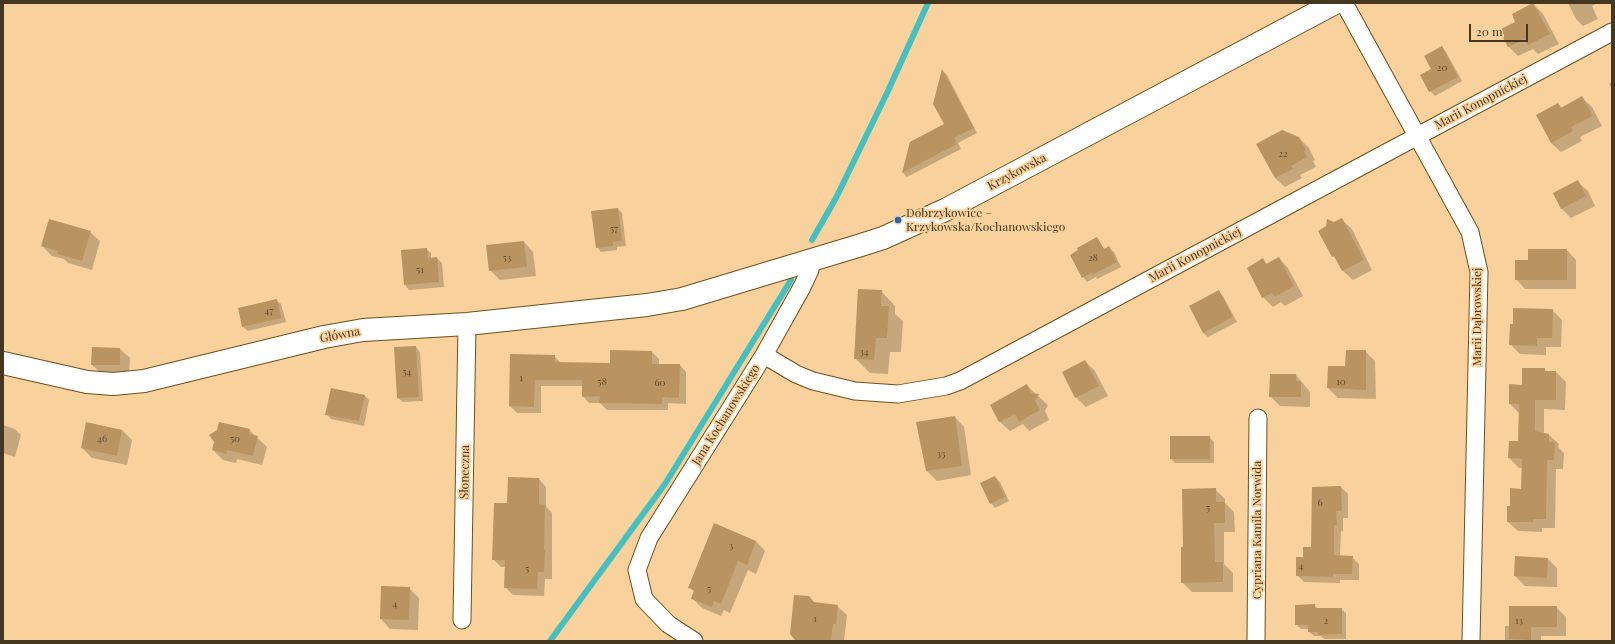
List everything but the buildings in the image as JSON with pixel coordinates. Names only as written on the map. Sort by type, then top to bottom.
[{"type":"street","name":"Krzykowska","points":[[682,299],[883,238],[945,210],[1335,3]]},
{"type":"street","name":"Marii Dąbrowskiej","points":[[1344,3],[1470,232],[1479,272],[1471,641]]},
{"type":"street","name":"Marii Konopnickiej","points":[[764,355],[796,374],[813,381],[855,391],[898,394],[946,386],[960,381],[1612,32]]},
{"type":"street","name":"Jana Kochanowskiego","points":[[694,641],[668,624],[644,599],[637,570],[649,538],[764,355],[810,270],[808,260]]},
{"type":"street","name":"Główna","points":[[3,363],[87,382],[113,384],[144,381],[337,334],[363,330],[467,324],[647,305],[682,299]]},
{"type":"street","name":"Słoneczna","points":[[462,620],[467,324]]},
{"type":"street","name":"Cypriana Kamila Norwida","points":[[1256,641],[1258,418]]},
{"type":"waterway","points":[[812,240],[836,198],[887,93],[928,3]]},
{"type":"waterway","points":[[550,641],[665,484],[791,280]]},
{"type":"place","name":"Dobrzykowice – Krzykowska/Kochanowskiego","points":[[898,220]]}]
